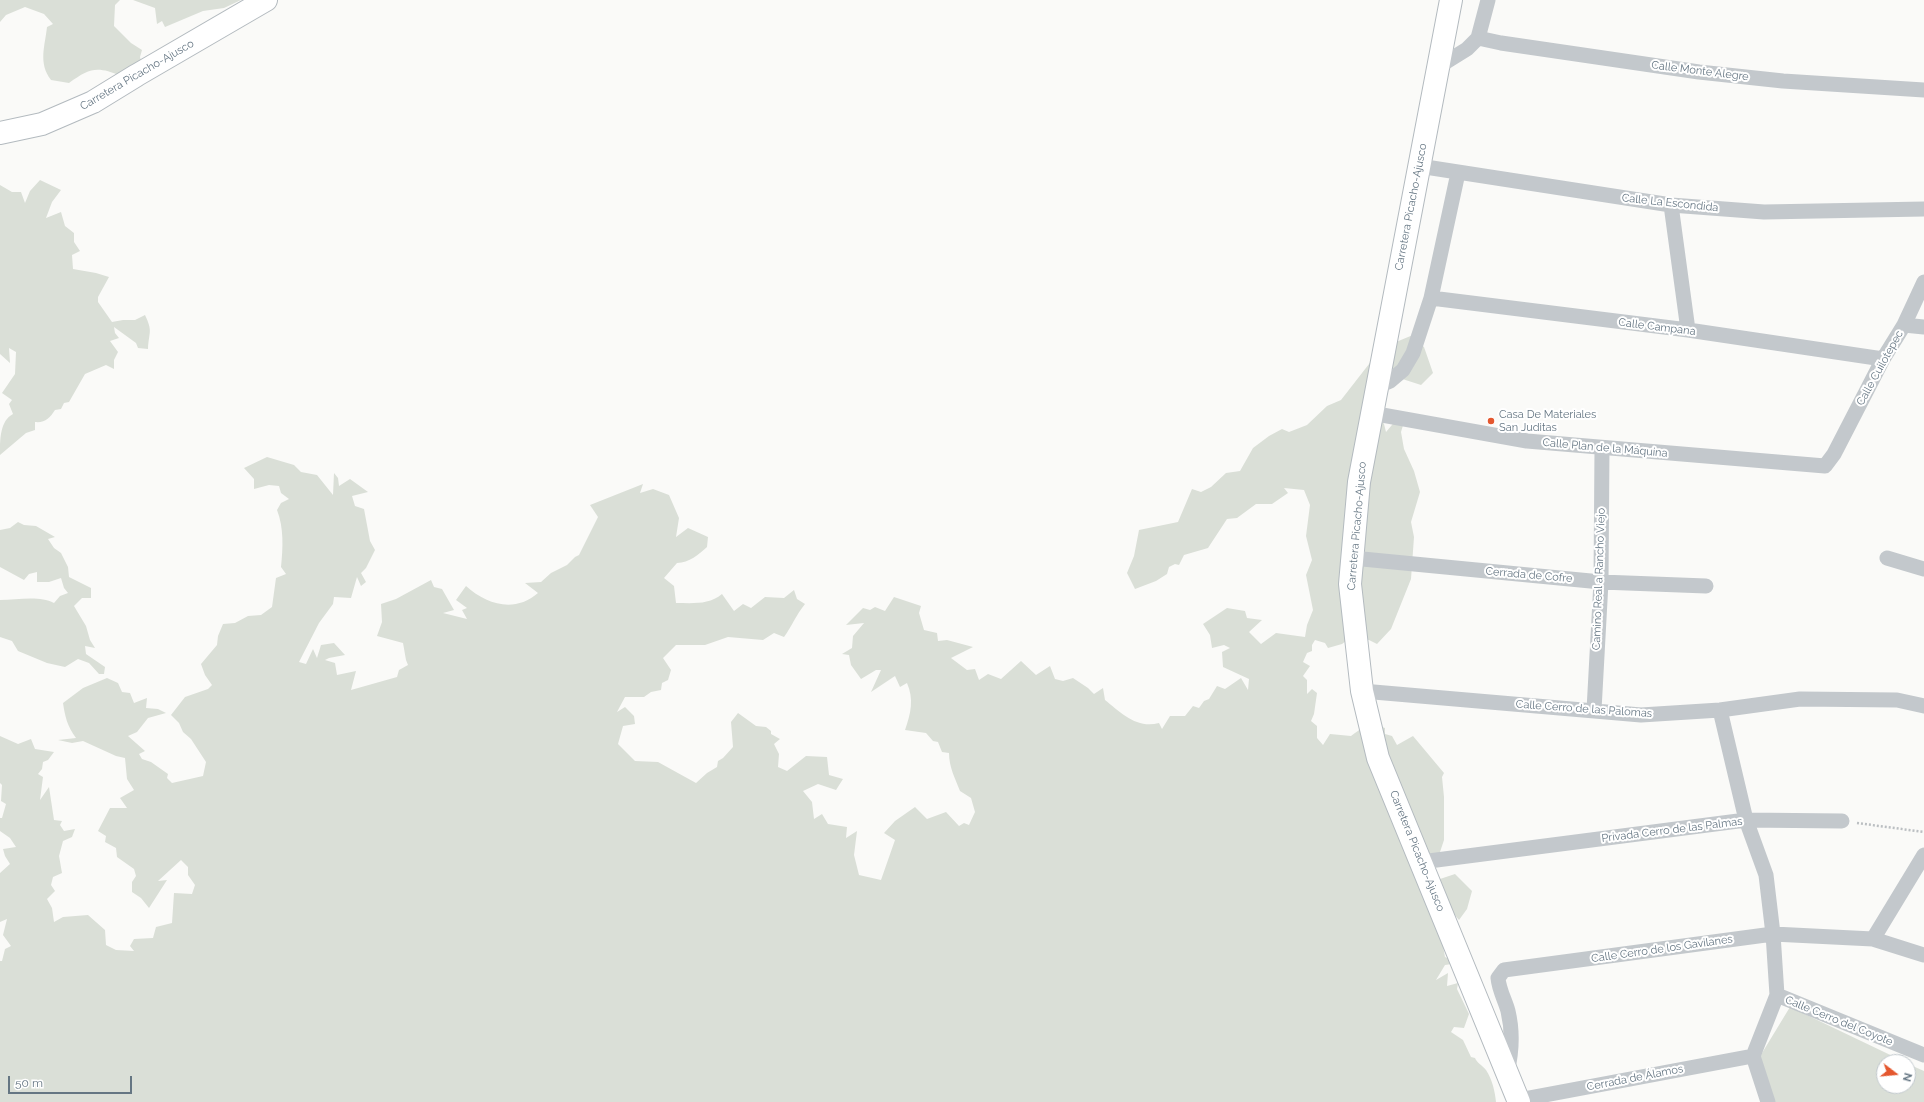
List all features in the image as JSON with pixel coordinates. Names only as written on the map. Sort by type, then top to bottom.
[{"type":"main road","name":"Carretera Picacho-Ajusco","points":[[0,133],[42,124],[93,102],[266,0]]},
{"type":"main road","name":"Carretera Picacho-Ajusco","points":[[1451,0],[1359,482],[1350,584],[1362,691],[1378,758],[1519,1101]]},
{"type":"street","points":[[1438,66],[1467,49],[1478,38],[1488,0]]},
{"type":"street","name":"Calle Monte Alegre","points":[[1478,38],[1501,43],[1767,80],[1924,90]]},
{"type":"street","name":"Calle La Escondida","points":[[1419,166],[1671,205],[1764,212],[1924,209]]},
{"type":"street","points":[[1376,387],[1390,381],[1403,370],[1413,353],[1431,298],[1458,173]]},
{"type":"street","points":[[1671,205],[1688,330]]},
{"type":"street","name":"Calle Cuilotepec","points":[[1834,454],[1883,359],[1904,325],[1924,282]]},
{"type":"street","name":"Calle Campana","points":[[1431,298],[1688,330],[1883,359]]},
{"type":"street","points":[[1904,325],[1924,327]]},
{"type":"street","name":"Calle Plan de la Máquina","points":[[1371,413],[1527,441],[1602,448],[1808,466],[1825,466],[1834,454]]},
{"type":"street","name":"Camino Real a Rancho Viejo","points":[[1594,710],[1600,582],[1602,448]]},
{"type":"street","name":"Cerrada de Cofre","points":[[1352,558],[1600,582],[1706,586]]},
{"type":"street","points":[[1887,558],[1924,569]]},
{"type":"street","name":"Calle Cerro de las Palomas","points":[[1362,691],[1641,715],[1720,710],[1800,699],[1897,700],[1924,706]]},
{"type":"street","points":[[1720,710],[1746,820],[1766,875],[1773,934],[1777,995],[1753,1056],[1768,1102]]},
{"type":"street","name":"Privada Cerro de las Palmas","points":[[1421,862],[1746,820],[1842,821]]},
{"type":"street","points":[[1873,939],[1924,855]]},
{"type":"street","name":"Calle Cerro de los Gavilanes","points":[[1507,1073],[1512,1054],[1512,1032],[1507,1010],[1499,988],[1498,978],[1504,970],[1773,934],[1873,939],[1924,955]]},
{"type":"street","name":"Calle Cerro del Coyote","points":[[1777,995],[1924,1056]]},
{"type":"street","name":"Cerrada de Álamos","points":[[1519,1101],[1753,1056]]},
{"type":"path","points":[[1842,821],[1924,832]]},
{"type":"shaded area","points":[[0,0],[120,0],[115,5],[114,26],[131,43],[142,50],[140,57],[143,69],[133,67],[132,65],[121,76],[106,71],[94,70],[83,74],[69,83],[51,80],[47,74],[43,61],[43,54],[47,27],[53,24],[44,14],[25,7],[6,15],[0,22]]},
{"type":"shaded area","points":[[133,0],[241,0],[224,8],[203,11],[165,27],[162,21],[157,24],[155,8]]},
{"type":"shaded area","points":[[40,180],[61,190],[52,202],[46,218],[61,212],[65,226],[74,233],[74,242],[80,251],[72,255],[73,269],[109,277],[98,297],[98,302],[112,322],[135,320],[145,315],[150,328],[148,349],[138,348],[136,343],[114,327],[115,333],[119,338],[110,341],[118,352],[114,360],[114,369],[106,365],[85,374],[69,402],[64,403],[61,409],[55,410],[42,422],[35,422],[35,430],[26,433],[0,455],[3,426],[5,421],[13,414],[9,404],[12,400],[2,393],[15,374],[16,352],[9,348],[10,363],[0,354],[0,185],[12,192],[21,192],[25,203],[30,191]]},
{"type":"shaded area","points":[[1413,335],[1424,347],[1433,373],[1421,385],[1390,375],[1377,412],[1384,424],[1386,432],[1397,419],[1404,422],[1401,432],[1404,449],[1414,471],[1420,492],[1411,522],[1414,537],[1411,579],[1391,629],[1377,644],[1369,640],[1350,638],[1342,644],[1328,648],[1325,643],[1315,640],[1312,645],[1312,651],[1307,653],[1303,662],[1310,666],[1303,676],[1307,680],[1307,694],[1312,689],[1317,693],[1314,714],[1311,721],[1317,726],[1317,738],[1323,745],[1330,734],[1351,736],[1366,726],[1379,726],[1385,728],[1385,734],[1392,736],[1397,745],[1413,736],[1444,773],[1442,777],[1444,797],[1444,840],[1439,855],[1426,869],[1440,893],[1445,891],[1440,879],[1455,874],[1472,891],[1467,909],[1459,920],[1448,907],[1437,931],[1442,940],[1445,957],[1459,963],[1445,965],[1436,980],[1448,973],[1447,986],[1458,983],[1457,989],[1469,1014],[1464,1028],[1454,1027],[1451,1032],[1463,1040],[1471,1057],[1475,1058],[1486,1070],[1493,1085],[1496,1102],[0,1102],[0,961],[2,961],[5,949],[11,946],[3,935],[7,919],[0,922],[0,873],[10,864],[3,849],[16,847],[10,838],[0,831],[0,818],[2,818],[6,804],[1,801],[2,785],[0,783],[0,736],[18,744],[31,739],[35,749],[54,752],[48,760],[43,762],[42,769],[38,774],[43,777],[40,800],[49,787],[54,820],[62,821],[60,825],[64,831],[75,829],[72,837],[63,841],[59,856],[62,873],[53,877],[51,885],[55,891],[47,899],[52,908],[54,922],[63,917],[88,915],[105,930],[106,945],[116,950],[134,951],[130,946],[134,939],[153,938],[156,927],[172,923],[174,893],[192,894],[195,885],[188,875],[188,867],[181,860],[158,881],[167,880],[149,908],[141,898],[132,892],[132,882],[136,876],[134,869],[117,857],[116,848],[105,842],[106,836],[98,831],[110,808],[127,808],[120,798],[134,790],[127,779],[125,758],[116,756],[83,741],[72,743],[58,740],[76,738],[67,721],[63,703],[83,688],[107,678],[118,683],[122,692],[130,693],[134,703],[147,698],[146,708],[158,709],[166,713],[148,718],[137,732],[128,736],[145,751],[139,754],[142,759],[151,762],[168,774],[167,778],[172,783],[203,776],[206,762],[191,739],[183,732],[179,723],[171,715],[185,697],[208,689],[212,685],[205,675],[201,664],[217,645],[218,636],[223,624],[235,623],[248,616],[261,615],[272,607],[276,578],[286,574],[281,567],[282,538],[281,524],[277,510],[281,503],[289,499],[281,493],[279,486],[269,485],[254,489],[254,479],[244,468],[267,457],[294,465],[301,472],[317,475],[333,495],[334,473],[338,478],[339,486],[350,479],[368,492],[352,496],[355,506],[364,509],[370,541],[375,550],[366,568],[361,573],[366,582],[361,586],[357,577],[351,598],[334,597],[333,604],[319,623],[299,662],[306,664],[313,649],[317,658],[321,645],[334,643],[345,655],[325,660],[335,663],[337,675],[356,671],[351,690],[397,677],[399,670],[408,665],[403,643],[377,636],[382,622],[381,604],[396,599],[431,580],[434,587],[442,589],[454,610],[443,613],[467,619],[462,610],[467,608],[456,600],[466,586],[474,593],[492,602],[511,605],[520,603],[538,593],[525,583],[541,582],[551,573],[567,565],[579,555],[598,517],[590,505],[643,484],[640,493],[653,489],[669,495],[679,518],[676,537],[688,528],[708,537],[707,547],[690,560],[677,563],[664,578],[674,586],[676,603],[706,602],[717,598],[722,594],[734,611],[743,604],[751,608],[765,597],[784,598],[794,590],[797,599],[805,604],[784,637],[774,633],[763,640],[728,637],[705,645],[676,645],[663,658],[671,670],[668,680],[662,683],[661,690],[651,692],[644,697],[625,697],[617,712],[625,707],[634,716],[635,724],[623,726],[618,744],[635,761],[658,762],[696,783],[707,773],[717,767],[718,761],[723,758],[733,747],[731,722],[738,713],[756,726],[766,727],[771,731],[771,734],[780,739],[774,744],[779,754],[778,767],[787,771],[806,756],[827,757],[829,775],[843,779],[836,790],[818,784],[803,791],[812,802],[814,819],[822,814],[828,824],[847,827],[846,838],[857,831],[854,855],[859,875],[881,880],[895,840],[884,833],[895,821],[915,807],[927,819],[946,812],[959,826],[964,823],[969,825],[975,812],[971,798],[960,791],[951,768],[949,753],[942,752],[938,742],[933,741],[926,733],[905,730],[911,706],[907,683],[900,687],[895,676],[871,692],[881,670],[876,670],[861,679],[851,665],[849,655],[842,654],[852,648],[853,636],[864,623],[846,625],[863,608],[870,610],[875,607],[885,611],[894,597],[921,606],[919,613],[924,630],[937,633],[938,641],[947,640],[973,647],[951,658],[967,670],[975,669],[979,680],[988,674],[1001,679],[1021,661],[1036,675],[1050,666],[1055,679],[1063,681],[1073,678],[1094,694],[1103,688],[1105,700],[1123,715],[1136,722],[1144,724],[1159,723],[1162,729],[1170,716],[1185,716],[1193,706],[1199,708],[1204,701],[1209,699],[1217,686],[1225,689],[1241,678],[1248,690],[1249,679],[1223,667],[1222,652],[1230,648],[1224,645],[1212,648],[1210,635],[1203,624],[1227,608],[1245,611],[1247,618],[1262,620],[1249,632],[1261,644],[1276,633],[1305,637],[1307,625],[1313,610],[1306,575],[1312,560],[1306,536],[1310,505],[1304,490],[1284,488],[1288,493],[1272,504],[1256,504],[1237,518],[1227,519],[1208,548],[1184,555],[1179,565],[1175,564],[1169,567],[1167,574],[1156,581],[1135,589],[1127,573],[1134,556],[1139,530],[1178,522],[1192,489],[1201,492],[1211,487],[1226,473],[1240,471],[1253,448],[1269,436],[1282,429],[1289,432],[1307,425],[1327,406],[1341,400],[1376,355],[1396,342]]},
{"type":"shaded area","points":[[18,522],[24,525],[36,526],[55,537],[48,539],[54,548],[61,553],[68,567],[69,577],[91,588],[91,598],[82,598],[74,606],[86,626],[90,640],[95,648],[85,646],[86,654],[105,667],[104,674],[99,674],[89,663],[78,659],[65,667],[47,663],[18,651],[12,641],[0,637],[0,600],[28,598],[42,599],[54,603],[60,596],[68,593],[64,588],[61,578],[49,582],[37,582],[37,572],[29,574],[24,580],[0,567],[0,530],[10,528]]},
{"type":"shaded area","points":[[1790,1007],[1888,1054],[1876,1054],[1876,1094],[1916,1094],[1916,1068],[1924,1071],[1924,1102],[1773,1102],[1759,1058]]},
{"type":"place","name":"Casa De Materiales San Juditas","points":[[1491,421]]}]
